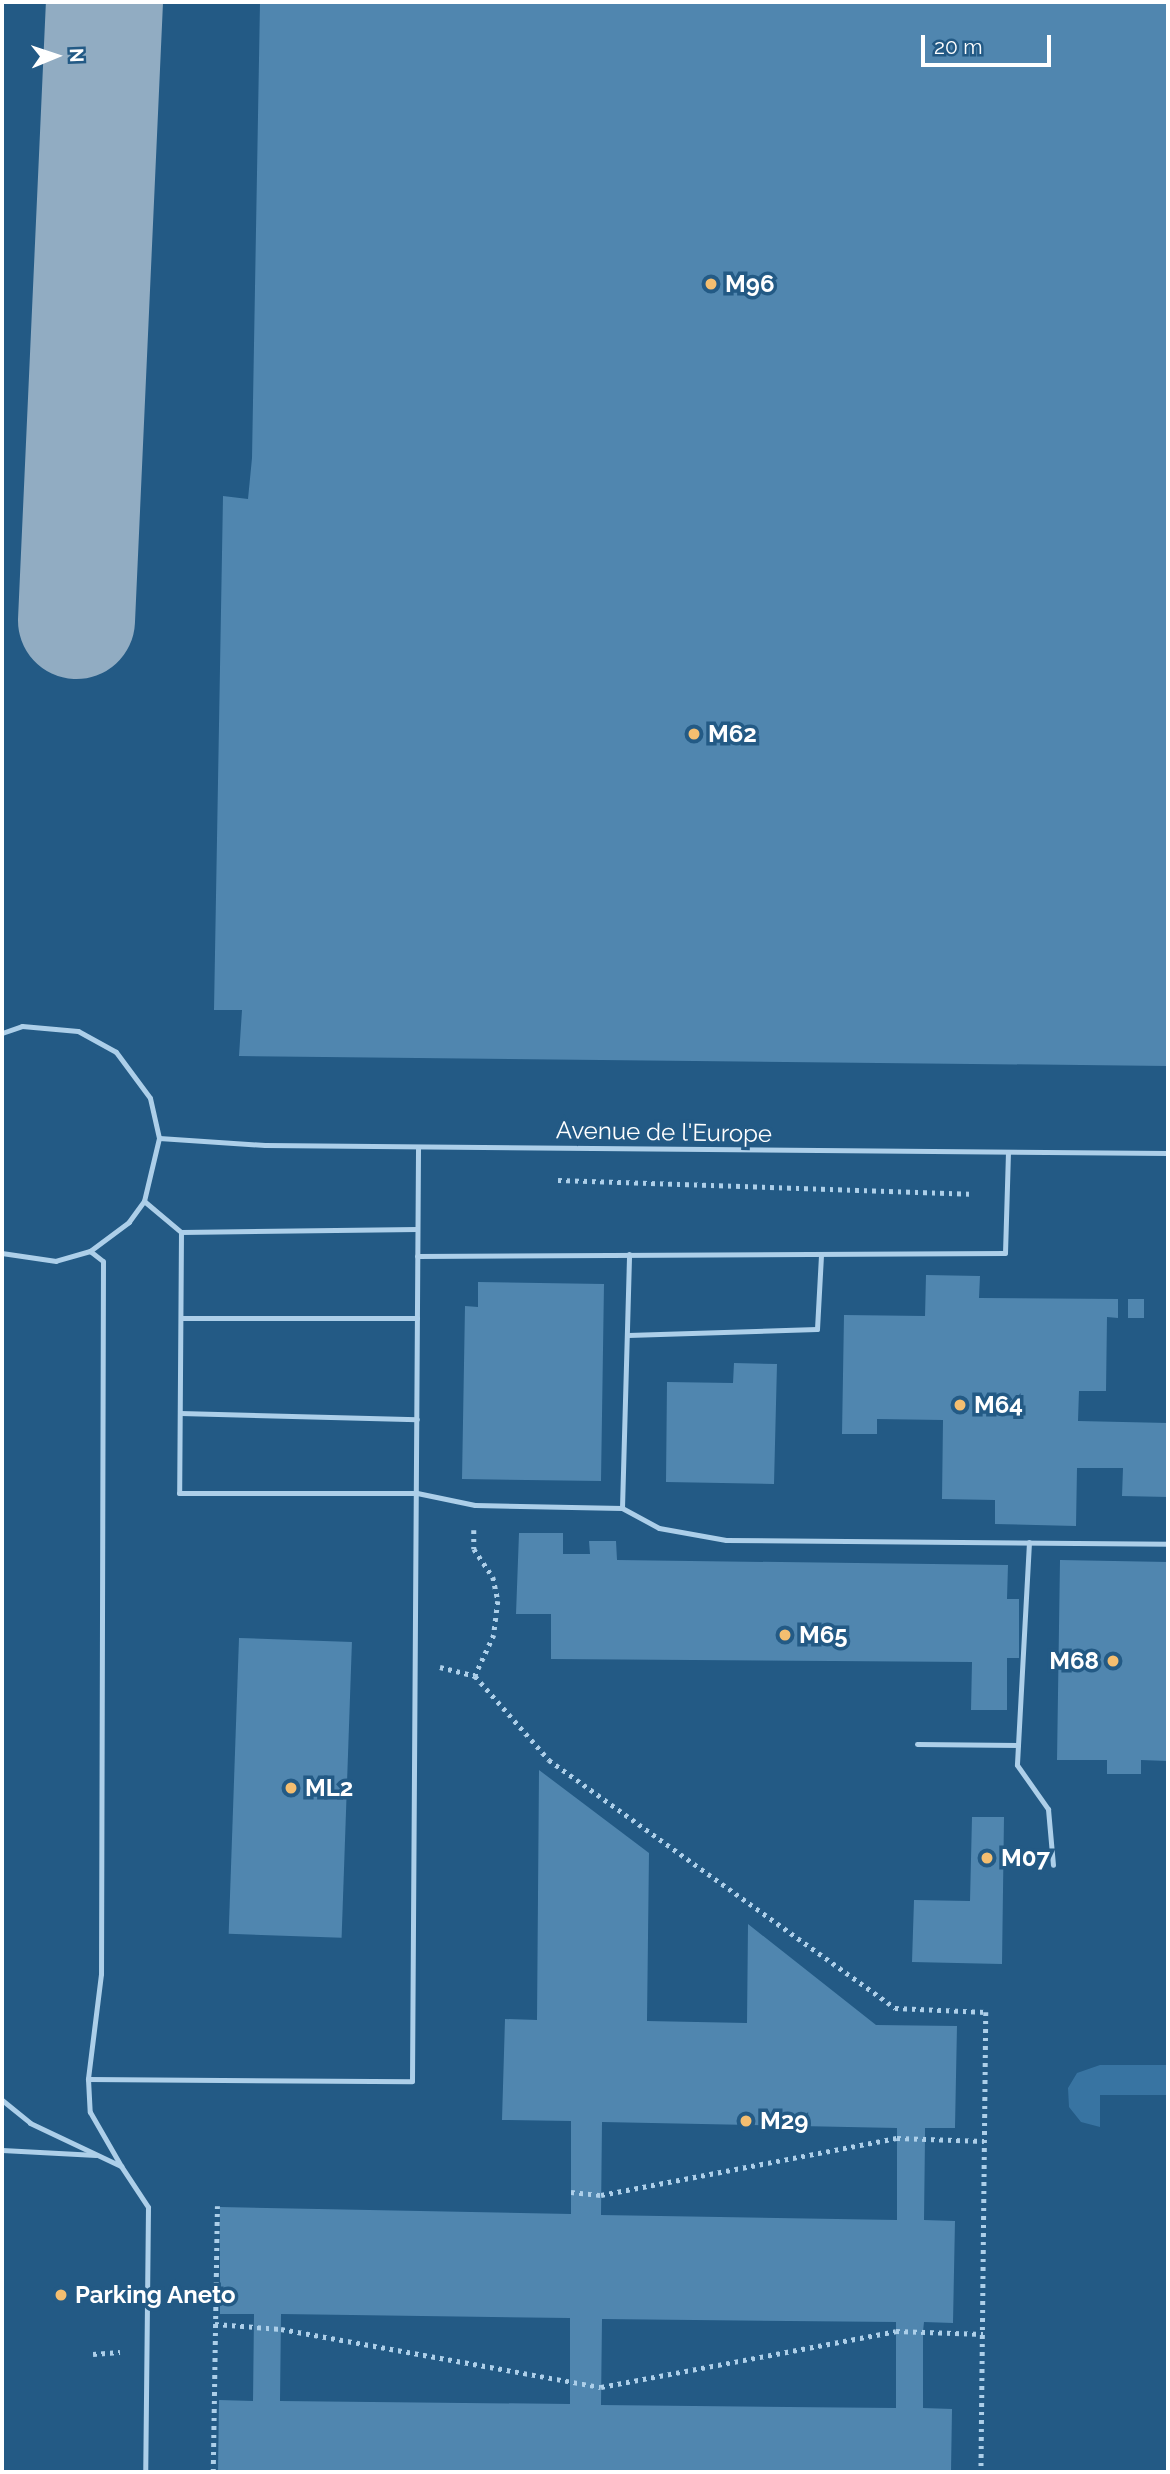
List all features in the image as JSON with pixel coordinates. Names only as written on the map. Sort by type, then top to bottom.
[{"type":"lane","points":[[2,1033],[22,1026],[78,1031],[116,1052],[150,1098],[159,1138],[144,1201],[130,1222],[90,1251],[56,1261],[2,1253]]},
{"type":"lane","name":"Avenue de l'Europe","points":[[159,1138],[418,1147],[1168,1153]]},
{"type":"lane","points":[[88,2080],[412,2081],[418,1147]]},
{"type":"lane","points":[[418,1256],[1006,1253],[1009,1152]]},
{"type":"lane","points":[[144,1201],[181,1232],[417,1229]]},
{"type":"lane","points":[[181,1232],[179,1493],[417,1493],[475,1505],[622,1508],[659,1528],[726,1540],[1168,1544]]},
{"type":"lane","points":[[90,1251],[103,1261],[103,1288],[101,1974],[88,2080],[90,2112],[148,2207],[145,2472]]},
{"type":"lane","points":[[622,1508],[629,1254]]},
{"type":"lane","points":[[628,1335],[817,1329],[821,1254]]},
{"type":"lane","points":[[181,1318],[418,1318]]},
{"type":"lane","points":[[180,1413],[417,1419]]},
{"type":"lane","points":[[1029,1542],[1018,1773],[1048,1809],[1053,1865]]},
{"type":"lane","points":[[917,1744],[1018,1745]]},
{"type":"lane","points":[[2,2100],[30,2123],[121,2166]]},
{"type":"lane","points":[[2,2150],[101,2156]]},
{"type":"path","points":[[558,1180],[970,1194]]},
{"type":"path","points":[[475,1505],[474,1549],[493,1577],[498,1601],[494,1635],[475,1676]]},
{"type":"path","points":[[414,1665],[475,1676],[549,1760],[895,2008],[986,2012],[981,2472]]},
{"type":"path","points":[[571,2192],[601,2195],[897,2138],[984,2141]]},
{"type":"path","points":[[213,2472],[216,2206]]},
{"type":"path","points":[[215,2324],[281,2329],[601,2387],[896,2330],[982,2334]]},
{"type":"path","points":[[93,2354],[119,2356],[121,2345]]},
{"type":"shaded area","points":[[1100,2065],[1168,2065],[1168,2095],[1100,2095],[1100,2127],[1081,2122],[1069,2107],[1068,2088],[1077,2073]]},
{"type":"building","points":[[260,2],[1168,2],[1168,1066],[239,1056],[242,1010],[214,1010],[223,496],[248,499],[252,458]]},
{"type":"building","name":"M64","points":[[926,1275],[980,1276],[979,1298],[1118,1299],[1118,1318],[1107,1317],[1106,1391],[1079,1391],[1078,1421],[1168,1423],[1168,1497],[1122,1496],[1123,1468],[1077,1468],[1076,1526],[995,1524],[995,1500],[942,1499],[943,1420],[877,1419],[877,1434],[842,1434],[844,1315],[925,1316]]},
{"type":"building","points":[[478,1282],[604,1284],[601,1481],[462,1479],[465,1306],[478,1307]]},
{"type":"building","points":[[1128,1299],[1144,1299],[1144,1318],[1128,1318]]},
{"type":"building","points":[[734,1363],[777,1364],[774,1484],[666,1482],[667,1382],[733,1383]]},
{"type":"building","name":"M65","points":[[519,1533],[563,1533],[563,1554],[590,1554],[589,1541],[616,1541],[617,1560],[1008,1565],[1007,1599],[1019,1599],[1019,1658],[1007,1658],[1007,1710],[971,1710],[972,1662],[551,1659],[551,1614],[516,1614]]},
{"type":"building","name":"M68","points":[[1060,1560],[1168,1562],[1168,1761],[1141,1760],[1141,1774],[1107,1774],[1107,1760],[1057,1760]]},
{"type":"building","name":"ML2","points":[[239,1638],[352,1642],[342,1938],[229,1934]]},
{"type":"building","name":"M29","points":[[539,1770],[649,1853],[647,2021],[747,2023],[748,1924],[876,2025],[957,2026],[955,2128],[925,2128],[924,2220],[955,2221],[953,2323],[924,2322],[923,2408],[952,2409],[951,2472],[218,2472],[219,2400],[253,2401],[254,2314],[220,2314],[220,2207],[571,2214],[571,2121],[502,2120],[505,2019],[537,2020]],"holes":[[[602,2122],[897,2128],[897,2220],[601,2215]],[[281,2314],[570,2318],[570,2404],[280,2401]],[[602,2319],[896,2322],[896,2408],[601,2405]]]},
{"type":"building","name":"M07","points":[[972,1817],[1004,1817],[1002,1964],[912,1962],[914,1900],[970,1901]]},
{"type":"taxiway","points":[[76,620],[104,2]]},
{"type":"place","name":"M96","points":[[711,284]]},
{"type":"place","name":"M62","points":[[694,734]]},
{"type":"place","name":"M64","points":[[960,1405]]},
{"type":"place","name":"M65","points":[[785,1635]]},
{"type":"place","name":"M68","points":[[1113,1661]]},
{"type":"place","name":"ML2","points":[[291,1788]]},
{"type":"place","name":"M07","points":[[987,1858]]},
{"type":"place","name":"M29","points":[[746,2121]]},
{"type":"place","name":"Parking Aneto","points":[[61,2295]]}]
